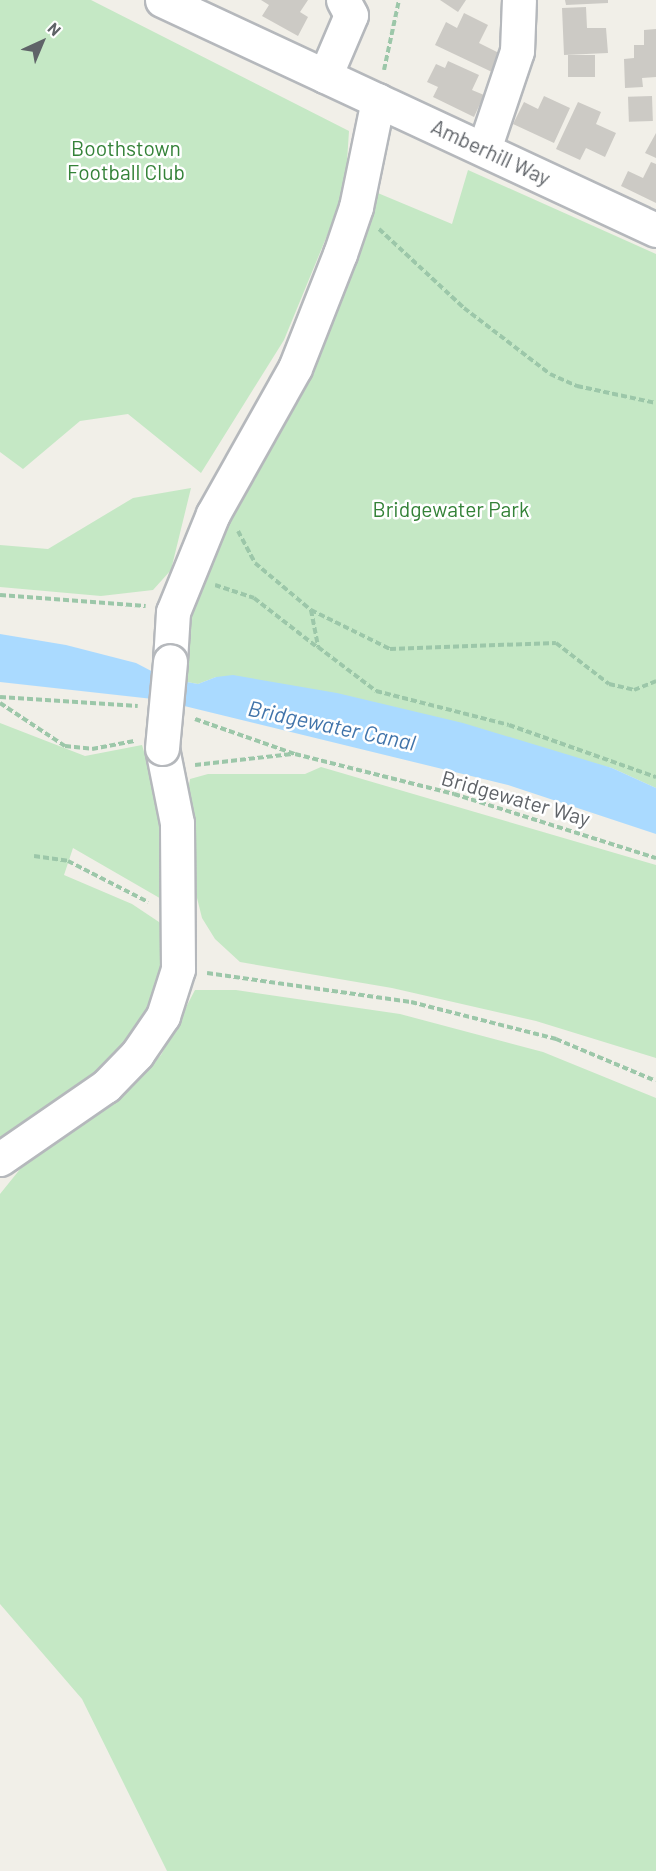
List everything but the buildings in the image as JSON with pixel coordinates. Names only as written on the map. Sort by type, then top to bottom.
[{"type":"street","name":"Amberhill Way","points":[[162,0],[656,230]]},
{"type":"street","points":[[325,76],[351,15],[343,0]]},
{"type":"street","points":[[484,149],[518,51],[519,0]]},
{"type":"street","points":[[0,1159],[106,1086],[137,1054],[163,1016],[178,969],[177,823],[162,748],[173,612],[221,498],[295,368],[356,207],[378,100]]},
{"type":"path","points":[[378,100],[399,0]]},
{"type":"path","points":[[356,207],[464,308],[550,374],[577,386],[656,403]]},
{"type":"path","points":[[221,498],[255,563],[311,609],[390,648],[555,643],[609,684],[634,690],[656,681]]},
{"type":"path","points":[[187,578],[243,592],[376,691],[509,725],[656,777]]},
{"type":"path","points":[[0,595],[139,604],[173,612]]},
{"type":"path","points":[[311,609],[318,647]]},
{"type":"path","name":"Bridgewater Way","points":[[296,754],[454,794],[656,858]]},
{"type":"path","points":[[34,856],[68,861],[177,919]]},
{"type":"path","points":[[178,969],[411,1002],[556,1039],[656,1081]]},
{"type":"green space","name":"Boothstown Football Club","points":[[0,0],[91,0],[349,131],[345,192],[284,340],[201,473],[128,414],[80,421],[23,469],[0,452]]},
{"type":"green space","name":"Bridgewater Park","points":[[468,170],[656,254],[656,788],[612,768],[216,677],[198,684],[176,680],[213,514],[361,186],[452,224]]},
{"type":"green space","points":[[191,488],[171,570],[153,590],[101,596],[0,587],[0,545],[48,549],[133,498]]},
{"type":"green space","points":[[0,723],[85,756],[142,745],[151,775],[163,796],[170,904],[73,848],[64,875],[132,904],[168,928],[168,951],[151,1017],[109,1067],[0,1144]]},
{"type":"green space","points":[[321,767],[656,865],[656,1058],[536,1021],[392,988],[240,962],[215,939],[202,918],[196,894],[196,828],[188,792],[190,779],[208,774],[305,774]]},
{"type":"green space","points":[[195,990],[236,990],[400,1014],[543,1052],[656,1098],[656,1871],[167,1871],[82,1699],[0,1604],[0,1194],[25,1163],[97,1115],[161,1055]]},
{"type":"water","points":[[0,634],[66,645],[136,663],[159,675],[153,699],[0,682]]},
{"type":"water","name":"Bridgewater Canal","points":[[233,675],[337,693],[463,723],[612,768],[656,788],[656,834],[508,785],[172,703],[176,680],[198,684],[216,677]]}]
